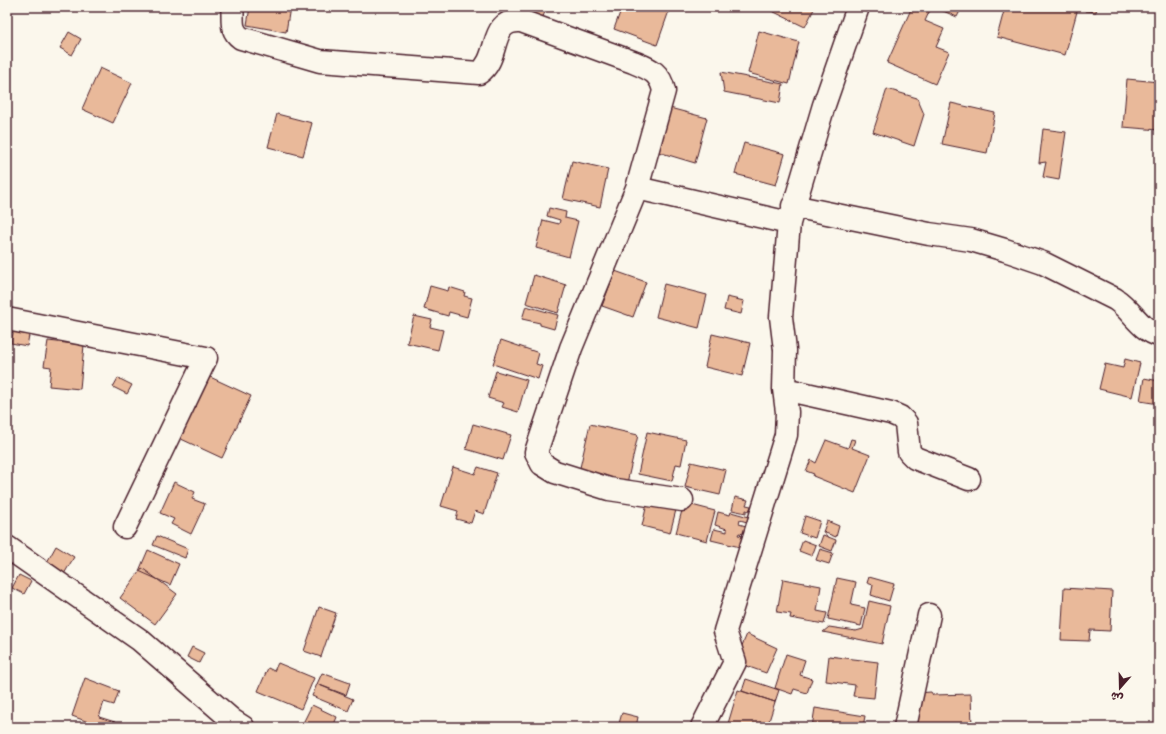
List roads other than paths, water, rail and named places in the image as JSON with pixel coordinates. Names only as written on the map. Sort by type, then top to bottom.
[{"type":"street","points":[[232,7],[232,26],[237,35],[241,38],[320,61],[479,72],[486,68],[490,61],[500,29],[505,23],[512,20],[521,21],[651,70],[662,81],[664,91],[637,188],[572,348],[536,452],[542,464],[555,472],[609,489],[682,500]]},
{"type":"street","points":[[702,727],[735,662],[726,631],[786,435],[787,412],[784,389],[785,350],[781,317],[791,214],[824,105],[858,7]]},
{"type":"street","points":[[637,188],[791,214],[971,240],[1017,254],[1043,264],[1115,299],[1124,305],[1146,329],[1159,335]]},
{"type":"street","points":[[7,319],[206,358],[125,527]]},
{"type":"street","points":[[784,389],[891,413],[900,417],[906,424],[909,452],[915,458],[969,479]]},
{"type":"street","points":[[7,547],[140,640],[234,725]]},
{"type":"street","points":[[904,727],[929,615]]}]
